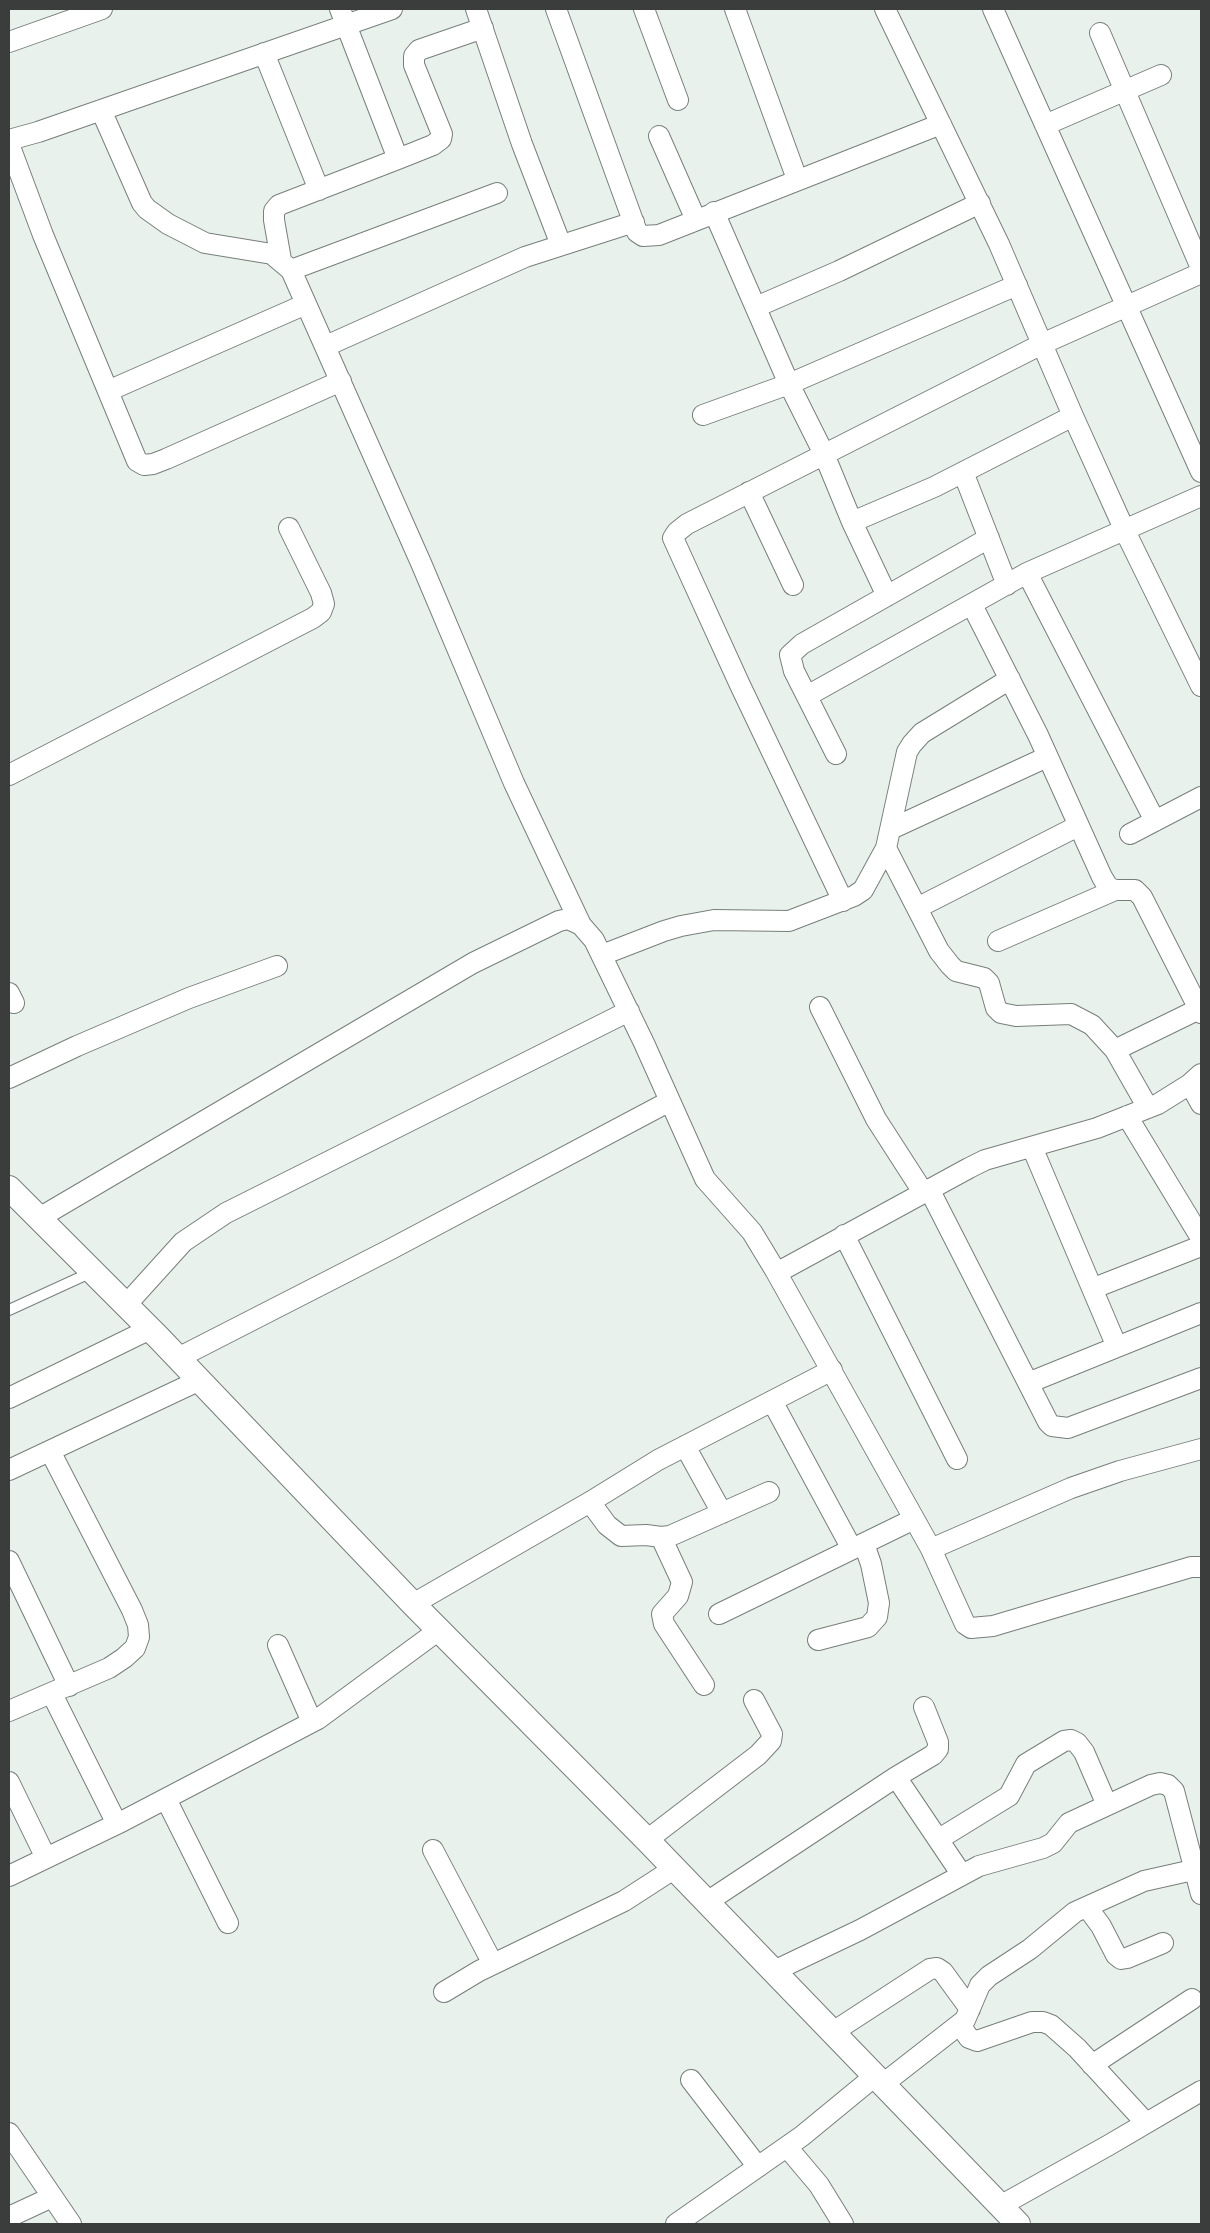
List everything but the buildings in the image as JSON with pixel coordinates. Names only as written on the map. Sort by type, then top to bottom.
[{"type":"street","points":[[9,42],[102,9]]},
{"type":"street","points":[[341,381],[166,459],[144,465],[137,461],[43,235],[9,142],[264,53],[343,17],[392,9]]},
{"type":"street","points":[[476,9],[522,144],[561,245]]},
{"type":"street","points":[[556,9],[637,232],[644,236],[651,236],[705,216],[941,124]]},
{"type":"street","points":[[644,9],[678,100]]},
{"type":"street","points":[[735,9],[797,179]]},
{"type":"street","points":[[885,9],[980,204],[1124,531],[1201,686]]},
{"type":"street","points":[[994,9],[1126,308],[1201,472]]},
{"type":"street","points":[[343,17],[398,159]]},
{"type":"street","points":[[482,28],[420,50],[414,56],[414,65],[442,134],[441,139],[433,145],[279,205],[274,211],[274,220],[286,265],[326,346],[514,782],[581,925],[594,940],[629,1011],[705,1178],[752,1232],[775,1270],[931,1549],[964,1624],[971,1628],[993,1626],[1191,1567],[1201,1567]]},
{"type":"street","points":[[1100,33],[1201,268]]},
{"type":"street","points":[[264,53],[319,190]]},
{"type":"street","points":[[1046,125],[1161,75]]},
{"type":"street","points":[[101,110],[142,203],[147,210],[176,228],[206,243],[263,251],[286,265]]},
{"type":"street","points":[[659,136],[756,307],[789,384],[824,454],[852,522],[887,596]]},
{"type":"street","points":[[286,265],[497,193]]},
{"type":"street","points":[[756,307],[839,271],[980,204]]},
{"type":"street","points":[[326,346],[525,257],[634,222]]},
{"type":"street","points":[[843,901],[744,694],[673,538],[686,524],[1042,344],[1201,273]]},
{"type":"street","points":[[703,415],[789,384],[1017,285]]},
{"type":"street","points":[[108,391],[306,304]]},
{"type":"street","points":[[852,522],[934,487],[1073,416]]},
{"type":"street","points":[[963,472],[1007,585]]},
{"type":"street","points":[[749,492],[793,585]]},
{"type":"street","points":[[807,696],[1027,573],[1201,496]]},
{"type":"street","points":[[9,775],[321,612],[324,604],[320,593],[289,528]]},
{"type":"street","points":[[836,754],[790,662],[790,656],[802,644],[989,538]]},
{"type":"street","points":[[1027,573],[1155,821]]},
{"type":"street","points":[[972,605],[1047,756],[1102,877],[1108,887],[1115,890],[1135,890],[1142,897],[1200,1011],[1115,1050]]},
{"type":"street","points":[[602,956],[664,930],[681,926],[714,920],[789,921],[843,901],[863,890],[889,838],[907,752],[912,744],[922,733],[1010,679]]},
{"type":"street","points":[[889,838],[1047,756]]},
{"type":"street","points":[[1130,834],[1201,797]]},
{"type":"street","points":[[917,908],[1078,826]]},
{"type":"street","points":[[889,838],[917,908],[939,951],[950,965],[956,970],[984,978],[989,983],[996,1008],[1001,1013],[1016,1016],[1071,1014],[1092,1025],[1115,1050],[1148,1108]]},
{"type":"street","points":[[998,941],[1115,890]]},
{"type":"street","points":[[39,1218],[473,963],[559,921],[568,919],[581,925]]},
{"type":"street","points":[[9,1078],[77,1046],[189,998],[277,966]]},
{"type":"street","points":[[820,1007],[876,1119],[926,1190],[1048,1422],[1059,1428],[1068,1428],[1201,1378]]},
{"type":"street","points":[[126,1305],[183,1242],[226,1213],[299,1174],[629,1011]]},
{"type":"street","points":[[775,1270],[782,1270],[926,1190],[985,1160],[1097,1128],[1148,1108],[1195,1079],[1201,1104]]},
{"type":"street","points":[[178,1358],[391,1249],[670,1101]]},
{"type":"street","points":[[1126,1116],[1201,1238]]},
{"type":"street","points":[[1032,1147],[1094,1288],[1117,1347]]},
{"type":"street","points":[[12,1197],[39,1218],[200,1380],[413,1604],[675,1868],[1018,2224]]},
{"type":"street","points":[[844,1235],[957,1459]]},
{"type":"street","points":[[1094,1288],[1201,1246]]},
{"type":"street","points":[[1028,1382],[1201,1313]]},
{"type":"street","points":[[9,1398],[150,1329]]},
{"type":"street","points":[[413,1604],[590,1502],[658,1460],[832,1370]]},
{"type":"street","points":[[9,1470],[200,1380]]},
{"type":"street","points":[[772,1401],[858,1547],[871,1564],[879,1604],[877,1617],[868,1627],[818,1640]]},
{"type":"street","points":[[685,1446],[722,1513]]},
{"type":"street","points":[[931,1549],[1072,1488],[1120,1471],[1201,1449]]},
{"type":"street","points":[[9,1711],[109,1668],[135,1648],[139,1637],[138,1625],[50,1451]]},
{"type":"street","points":[[590,1502],[607,1525],[621,1536],[646,1535],[661,1537],[670,1536],[770,1492]]},
{"type":"street","points":[[719,1614],[914,1519]]},
{"type":"street","points":[[661,1537],[682,1582],[678,1596],[662,1614],[664,1624],[704,1685]]},
{"type":"street","points":[[9,1561],[60,1690],[117,1824]]},
{"type":"street","points":[[9,1876],[117,1824],[312,1722],[439,1630]]},
{"type":"street","points":[[278,1645],[312,1722]]},
{"type":"street","points":[[647,1840],[758,1754],[771,1741],[772,1734],[754,1700]]},
{"type":"street","points":[[707,1902],[896,1777],[933,1755],[938,1749],[938,1742],[924,1707]]},
{"type":"street","points":[[939,1839],[1008,1796],[1021,1770],[1032,1760],[1064,1741],[1071,1740],[1077,1743],[1084,1752],[1107,1805]]},
{"type":"street","points":[[896,1777],[962,1875]]},
{"type":"street","points":[[9,1782],[46,1858]]},
{"type":"street","points":[[774,1971],[860,1930],[962,1875],[995,1860],[1043,1848],[1053,1843],[1069,1823],[1151,1785],[1160,1783],[1168,1785],[1174,1791],[1195,1847],[1193,1870],[1201,1894]]},
{"type":"street","points":[[166,1799],[228,1923]]},
{"type":"street","points":[[433,1850],[493,1964]]},
{"type":"street","points":[[444,1992],[493,1964],[624,1901],[675,1868]]},
{"type":"street","points":[[676,2224],[787,2147],[965,2017],[980,1985],[989,1976],[1030,1949],[1070,1916],[1144,1881],[1193,1870]]},
{"type":"street","points":[[1087,1907],[1101,1926],[1116,1955],[1121,1959],[1163,1943]]},
{"type":"street","points":[[833,2032],[930,1969],[937,1968],[943,1972],[965,2017],[969,2038],[977,2041],[984,2040],[1020,2025],[1043,2022],[1062,2034],[1146,2123]]},
{"type":"street","points":[[1092,2064],[1192,1999]]},
{"type":"street","points":[[691,2080],[758,2167]]},
{"type":"street","points":[[1000,2206],[1201,2091]]},
{"type":"street","points":[[9,2133],[71,2224]]},
{"type":"street","points":[[787,2147],[819,2185],[843,2224]]},
{"type":"street","points":[[9,2217],[52,2197]]},
{"type":"lane","points":[[9,1310],[93,1272]]}]
